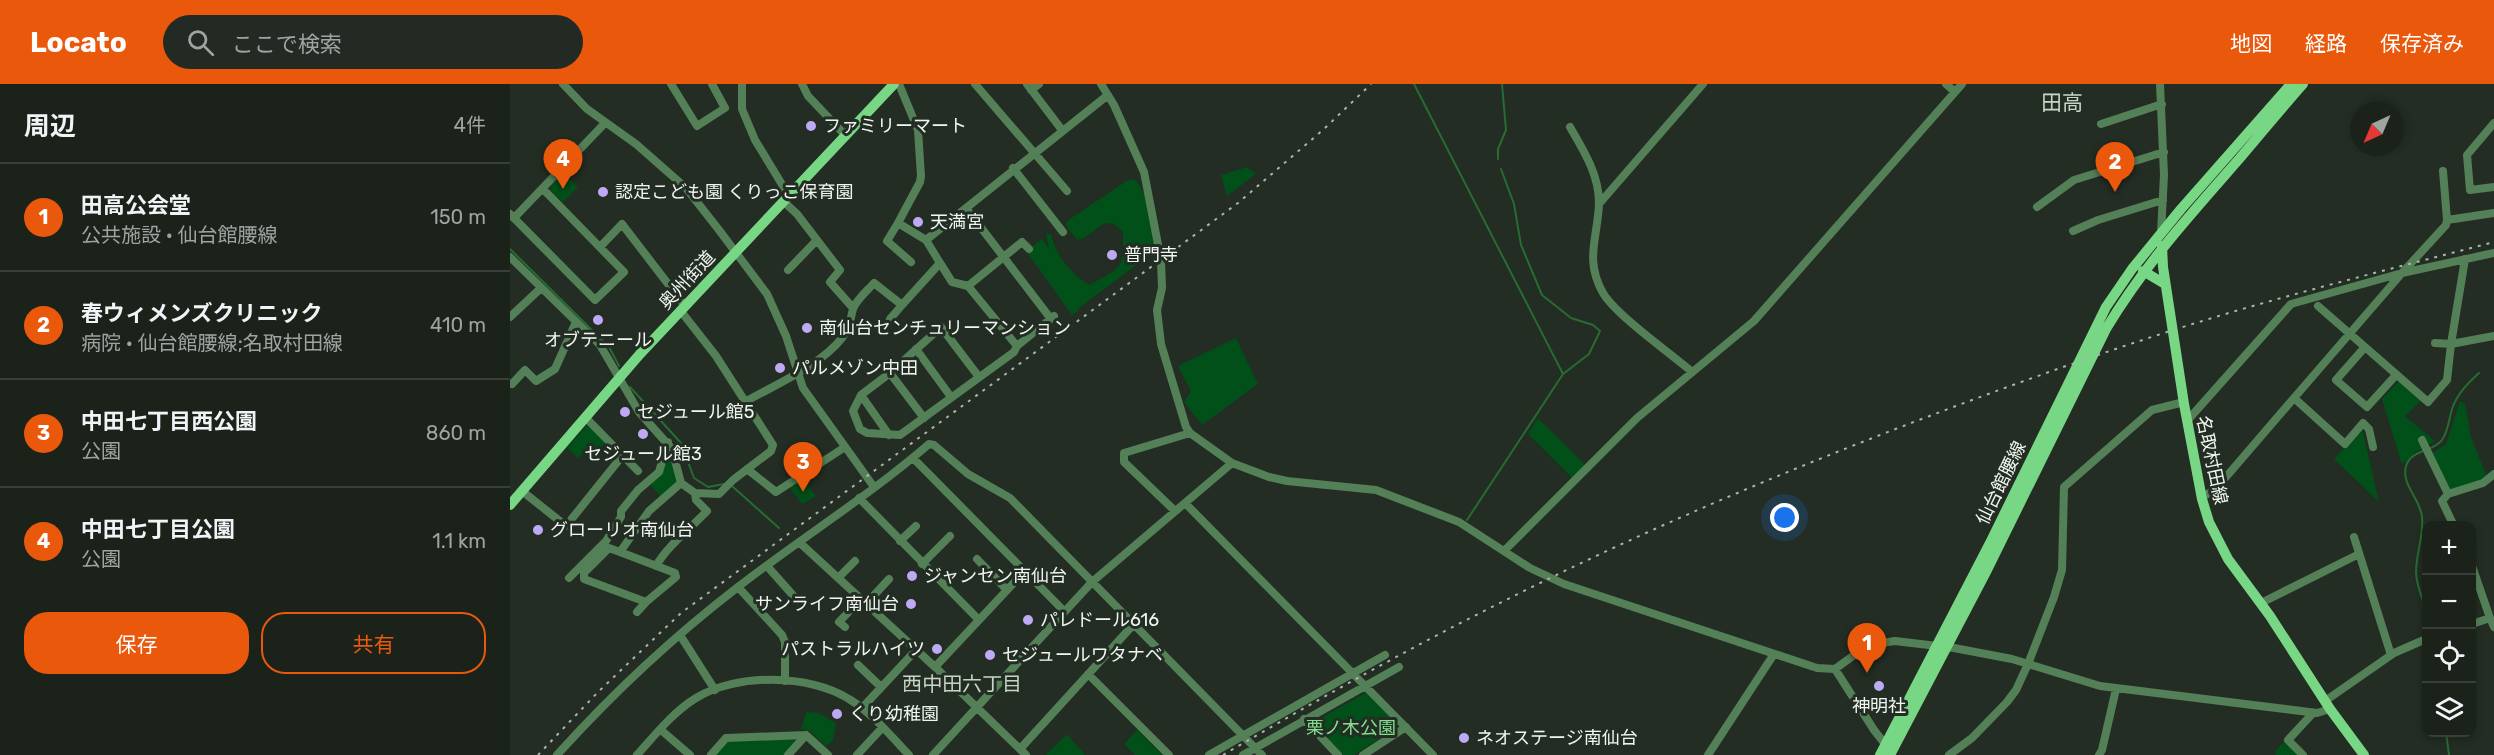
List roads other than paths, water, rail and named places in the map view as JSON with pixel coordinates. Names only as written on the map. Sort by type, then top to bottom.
[{"type":"main road","name":"奥州街道","points":[[510,505],[682,308],[894,84]]},
{"type":"main road","name":"仙台館腰線","points":[[1942,646],[2106,307],[2132,269],[2161,233],[2291,84]]},
{"type":"main road","name":"仙台館腰線","points":[[1888,752],[2106,329],[2143,271],[2162,247],[2304,84]]},
{"type":"main road","name":"名取村田線","points":[[2161,233],[2165,284],[2201,497],[2219,544],[2261,603],[2327,705],[2364,755]]},
{"type":"main road","points":[[2143,271],[2165,284]]},
{"type":"street","points":[[562,84],[577,100],[636,144],[686,188],[767,294],[786,336],[802,388],[874,487]]},
{"type":"street","points":[[671,84],[697,126],[725,108],[712,84]]},
{"type":"street","points":[[742,84],[742,109],[755,141],[796,214],[840,270],[830,282],[853,308]]},
{"type":"street","points":[[802,84],[808,96],[846,136]]},
{"type":"street","points":[[899,84],[918,130],[921,176],[920,182],[887,241],[911,262]]},
{"type":"street","points":[[975,84],[1067,191]]},
{"type":"street","points":[[1039,84],[1029,87],[1062,130]]},
{"type":"street","points":[[1101,84],[1144,172],[1161,260],[1162,288],[1157,310],[1161,344],[1185,427],[1190,434],[1232,463],[1287,481],[1376,490],[1459,522],[1530,568],[1564,584],[1810,666],[1835,669],[1861,649],[1877,642],[1894,641],[1942,646],[2028,664],[2100,687],[2313,713]]},
{"type":"street","points":[[1599,204],[1703,84]]},
{"type":"street","points":[[1946,84],[1955,92]]},
{"type":"street","points":[[1505,550],[1637,418],[1754,321],[1962,84]]},
{"type":"street","points":[[2160,84],[2164,152],[2161,233]]},
{"type":"street","points":[[926,240],[1034,151],[1108,95]]},
{"type":"street","points":[[2101,124],[2162,104]]},
{"type":"street","points":[[543,189],[624,272],[595,300],[512,216],[543,189],[606,123]]},
{"type":"street","points":[[2494,123],[2467,155],[2470,190],[2494,187]]},
{"type":"street","points":[[1570,127],[1594,172],[1599,204],[1592,263],[1604,295],[1621,313],[1692,372]]},
{"type":"street","points":[[2037,207],[2074,180],[2164,152]]},
{"type":"street","points":[[1013,168],[1064,232]]},
{"type":"street","points":[[2201,497],[2214,491],[2446,225],[2443,171]]},
{"type":"street","points":[[2073,231],[2098,220],[2163,200]]},
{"type":"street","points":[[966,208],[1052,318],[1017,346],[1014,352],[980,377],[951,398],[924,418],[900,435],[867,433],[860,429],[853,411],[861,395],[890,373],[941,327],[980,377]]},
{"type":"street","points":[[2447,220],[2494,213]]},
{"type":"street","points":[[898,223],[926,240],[952,282],[968,286],[1017,346]]},
{"type":"street","points":[[510,257],[600,345],[639,412],[668,442],[681,483],[695,493],[719,494],[771,451],[773,445],[716,356],[622,224],[600,247]]},
{"type":"street","points":[[789,270],[816,241]]},
{"type":"street","points":[[968,286],[1022,242],[1029,249]]},
{"type":"street","points":[[2187,421],[2291,304],[2402,273],[2494,253]]},
{"type":"street","points":[[2318,306],[2428,402],[2447,380],[2465,259]]},
{"type":"street","points":[[890,319],[940,263]]},
{"type":"street","points":[[745,402],[798,371],[809,368],[843,337],[851,323],[853,308],[873,283],[902,305]]},
{"type":"street","points":[[510,317],[542,288]]},
{"type":"street","points":[[512,384],[525,370],[536,381],[555,369],[576,322]]},
{"type":"street","points":[[2435,343],[2451,344],[2494,336]]},
{"type":"street","points":[[2365,347],[2336,380],[2367,407],[2396,375]]},
{"type":"street","points":[[916,349],[951,398]]},
{"type":"street","points":[[890,373],[924,418]]},
{"type":"street","points":[[861,395],[889,435]]},
{"type":"street","points":[[2294,398],[2345,444],[2363,423],[2369,429],[2373,447]]},
{"type":"street","points":[[1949,755],[1972,738],[1997,714],[2016,690],[2028,664],[2062,570],[2064,487],[2152,410],[2184,402]]},
{"type":"street","points":[[586,418],[638,471]]},
{"type":"street","points":[[1176,511],[1124,462],[1124,453],[1190,434]]},
{"type":"street","points":[[2422,440],[2448,494]]},
{"type":"street","points":[[569,578],[606,541],[621,517],[621,511],[638,490],[659,472],[668,442]]},
{"type":"street","points":[[557,755],[643,668],[680,635],[738,587],[929,444],[934,445],[968,474],[1010,498],[1262,755]]},
{"type":"street","points":[[747,469],[776,492],[845,447]]},
{"type":"street","points":[[522,491],[566,526],[623,455]]},
{"type":"street","points":[[913,458],[1064,611]]},
{"type":"street","points":[[933,755],[1092,582],[1232,463]]},
{"type":"street","points":[[2452,521],[2442,501],[2448,494],[2483,483],[2494,474]]},
{"type":"street","points":[[620,552],[649,511],[681,483]]},
{"type":"street","points":[[656,566],[665,551],[707,512],[696,500],[695,493]]},
{"type":"street","points":[[859,498],[979,620]]},
{"type":"street","points":[[1185,503],[1433,755]]},
{"type":"street","points":[[900,541],[916,526]]},
{"type":"street","points":[[922,564],[950,536]]},
{"type":"street","points":[[2354,537],[2391,655]]},
{"type":"street","points":[[799,542],[935,667],[1023,752],[1088,674],[1134,624]]},
{"type":"street","points":[[637,612],[676,576],[675,573],[609,548],[584,573],[584,579],[646,602]]},
{"type":"street","points":[[2261,603],[2359,554]]},
{"type":"street","points":[[976,560],[1007,590]]},
{"type":"street","points":[[838,578],[855,561]]},
{"type":"street","points":[[767,566],[798,601]]},
{"type":"street","points":[[935,667],[1024,572]]},
{"type":"street","points":[[2475,575],[2494,627]]},
{"type":"street","points":[[845,627],[840,622],[889,579]]},
{"type":"street","points":[[738,587],[782,635],[785,681]]},
{"type":"street","points":[[2476,623],[2490,618]]},
{"type":"street","points":[[680,635],[715,690]]},
{"type":"street","points":[[2302,755],[2288,740],[2313,713],[2327,705],[2391,655],[2422,641]]},
{"type":"street","points":[[862,708],[916,650]]},
{"type":"street","points":[[1708,755],[1774,654]]},
{"type":"street","points":[[1209,755],[1385,655]]},
{"type":"street","points":[[858,665],[881,687]]},
{"type":"street","points":[[1243,755],[1399,667]]},
{"type":"street","points":[[1835,669],[1888,752]]},
{"type":"street","points":[[1088,674],[1169,755]]},
{"type":"street","points":[[637,755],[680,710],[698,697],[733,684],[785,681],[807,682],[832,689],[862,708],[909,755]]},
{"type":"street","points":[[2103,753],[2116,689]]},
{"type":"street","points":[[1304,719],[1338,755]]},
{"type":"street","points":[[1363,755],[1406,727]]},
{"type":"street","points":[[857,755],[882,728]]},
{"type":"street","points":[[661,730],[690,755]]},
{"type":"street","points":[[788,755],[806,735]]},
{"type":"street","points":[[711,755],[726,738],[806,735],[828,755]]},
{"type":"waterway","points":[[1414,84],[1563,374],[1467,520]]},
{"type":"waterway","points":[[1498,159],[1498,149],[1506,130],[1502,84]]},
{"type":"waterway","points":[[1501,169],[1514,204],[1521,245],[1542,295],[1571,318],[1593,325],[1600,331],[1589,354],[1563,374]]},
{"type":"waterway","points":[[510,249],[609,347],[619,366]]},
{"type":"waterway","points":[[2422,599],[2416,577],[2422,517],[2406,479],[2406,466],[2417,453],[2434,447],[2442,440],[2457,398],[2479,373]]},
{"type":"waterway","points":[[630,387],[681,443],[694,478],[708,487],[724,484]]},
{"type":"waterway","points":[[732,486],[779,528]]},
{"type":"waterway","points":[[2447,737],[2449,755]]},
{"type":"railway","points":[[538,755],[598,692],[681,613],[1238,203],[1324,129],[1371,84]]},
{"type":"railway","points":[[1223,755],[1364,674],[1508,599],[1679,518],[1854,445],[2076,362],[2217,316],[2494,242]]},
{"type":"place","name":"ファミリーマート","points":[[811,126]]},
{"type":"place","name":"中田七丁目公園","points":[[563,189]]},
{"type":"place","name":"認定こども園 くりっこ保育園","points":[[603,192]]},
{"type":"place","name":"春ウィメンズクリニック","points":[[2115,192]]},
{"type":"place","name":"天満宮","points":[[918,222]]},
{"type":"place","name":"普門寺","points":[[1112,255]]},
{"type":"place","name":"オブテニール","points":[[598,320]]},
{"type":"place","name":"南仙台センチュリーマンション","points":[[807,328]]},
{"type":"place","name":"パルメゾン中田","points":[[780,368]]},
{"type":"place","name":"セジュール館5","points":[[625,412]]},
{"type":"place","name":"セジュール館3","points":[[643,434]]},
{"type":"place","name":"中田七丁目西公園","points":[[803,492]]},
{"type":"place","name":"グローリオ南仙台","points":[[538,530]]},
{"type":"place","name":"ジャンセン南仙台","points":[[912,576]]},
{"type":"place","name":"サンライフ南仙台","points":[[911,604]]},
{"type":"place","name":"パレドール616","points":[[1028,620]]},
{"type":"place","name":"パストラルハイツ","points":[[937,649]]},
{"type":"place","name":"セジュールワタナベ","points":[[990,655]]},
{"type":"place","name":"田高公会堂","points":[[1867,673]]},
{"type":"place","name":"神明社","points":[[1879,686]]},
{"type":"place","name":"くり幼稚園","points":[[837,714]]},
{"type":"place","name":"ネオステージ南仙台","points":[[1464,738]]},
{"type":"district","name":"田高","points":[[2062,103]]},
{"type":"district","name":"西中田六丁目","points":[[962,684]]},
{"type":"park label","name":"栗ノ木公園","points":[[1351,728]]}]
